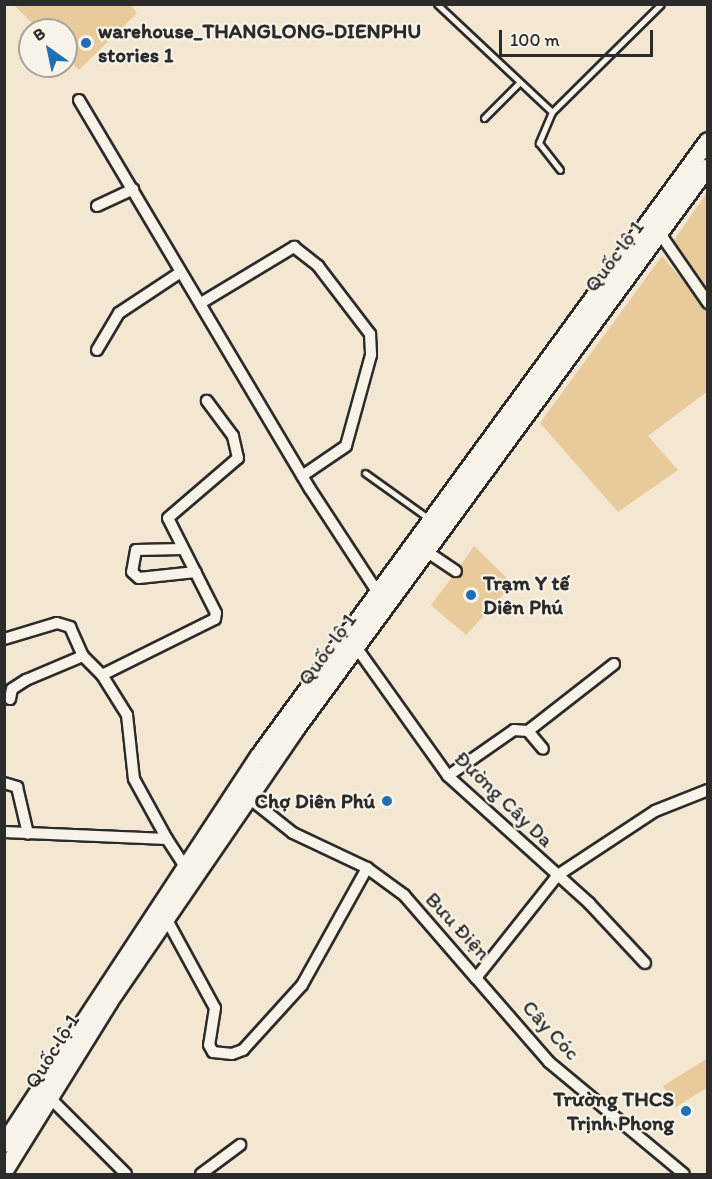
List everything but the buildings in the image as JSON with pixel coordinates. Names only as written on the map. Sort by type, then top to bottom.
[{"type":"highway","name":"Quốc lộ 1","points":[[4,1172],[44,1093],[184,865],[378,593],[708,141]]},
{"type":"highway","name":"Quốc lộ 1","points":[[6,1139],[44,1093],[356,647],[661,235],[708,167]]},
{"type":"street","points":[[79,100],[302,476],[378,593]]},
{"type":"street","points":[[97,206],[133,189]]},
{"type":"street","points":[[661,235],[708,303]]},
{"type":"street","points":[[201,303],[294,248],[318,266],[370,334],[373,347],[346,446],[302,476]]},
{"type":"street","points":[[97,350],[119,313],[181,272]]},
{"type":"street","points":[[102,675],[215,620],[196,572],[168,518],[238,458],[233,436],[207,401]]},
{"type":"street","points":[[183,549],[136,550],[132,572],[139,578],[196,572]]},
{"type":"street","points":[[426,551],[456,571]]},
{"type":"street","points":[[4,639],[64,623],[83,656],[102,675],[127,715],[134,779],[184,865]]},
{"type":"street","name":"Đường Cây Da","points":[[356,647],[448,776],[558,876],[645,963]]},
{"type":"street","points":[[10,699],[12,689],[26,680],[83,656]]},
{"type":"street","points":[[448,776],[508,734],[528,731],[614,664]]},
{"type":"street","points":[[528,731],[543,749]]},
{"type":"street","points":[[4,783],[17,787],[28,834]]},
{"type":"street","name":"Bưu Điện","points":[[249,798],[293,833],[367,868],[404,896],[476,978],[558,876],[655,811],[708,790]]},
{"type":"street","points":[[4,832],[167,839]]},
{"type":"street","points":[[167,920],[215,1008],[209,1045],[213,1052],[232,1054],[251,1042],[306,980],[342,906],[367,868]]},
{"type":"street","name":"Cây Cóc","points":[[476,978],[549,1062],[684,1174]]},
{"type":"street","points":[[44,1093],[126,1174]]},
{"type":"street","points":[[201,1174],[240,1145]]},
{"type":"lane","points":[[437,4],[518,84],[552,111]]},
{"type":"lane","points":[[560,170],[539,143],[552,111],[661,4]]},
{"type":"lane","points":[[484,118],[518,84]]},
{"type":"lane","points":[[365,473],[432,521]]},
{"type":"place","name":"warehouse_THANGLONG-DIENPHU stories 1","points":[[86,43]]},
{"type":"place","name":"Trạm Y tế Diên Phú","points":[[471,595]]},
{"type":"place","name":"Chợ Diên Phú","points":[[387,801]]},
{"type":"place","name":"Trường THCS Trịnh Phong","points":[[686,1111]]}]
